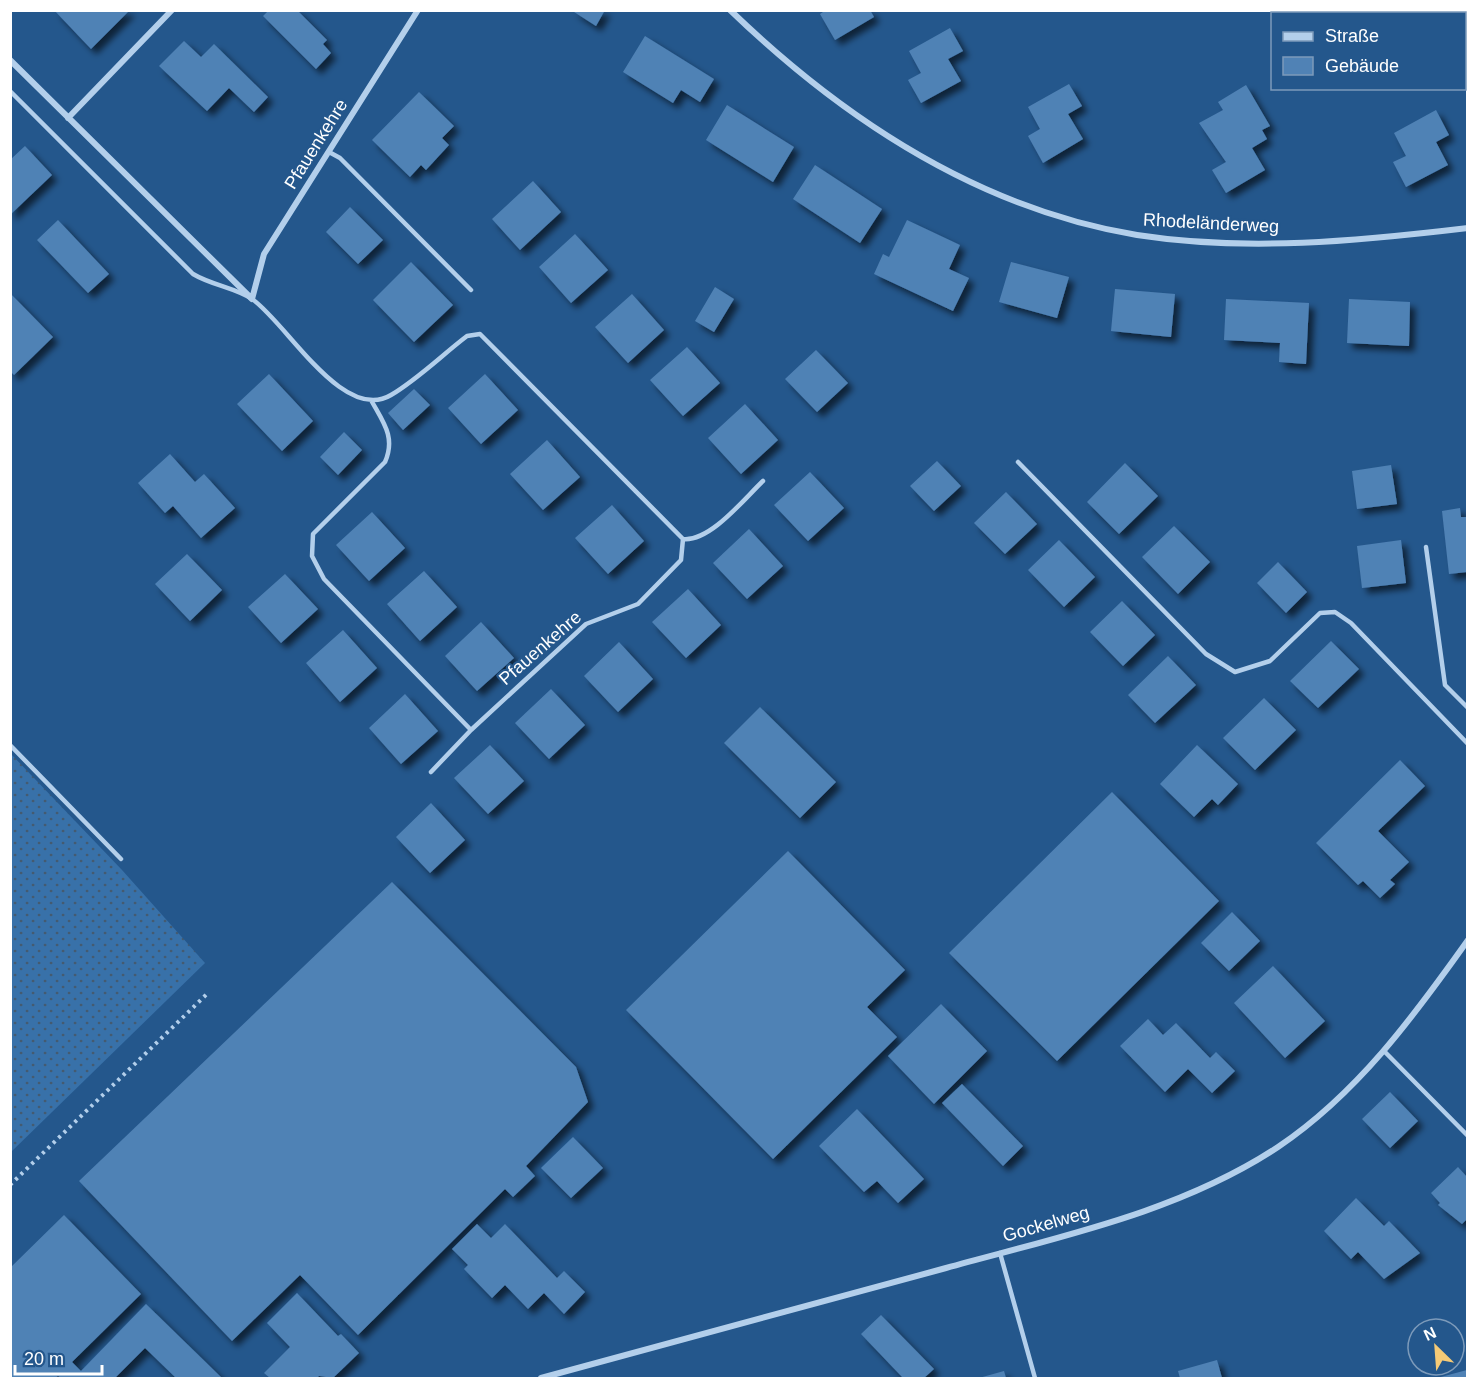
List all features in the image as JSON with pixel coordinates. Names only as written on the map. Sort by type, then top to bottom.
[{"type":"street","points":[[68,118],[172,10]]},
{"type":"street","name":"Pfauenkehre","points":[[252,299],[264,254],[418,10]]},
{"type":"street","name":"Rhodeländerweg","points":[[730,10],[786,61],[885,136],[951,173],[1012,201],[1077,221],[1137,235],[1207,241],[1320,242],[1467,228]]},
{"type":"street","points":[[10,60],[252,299]]},
{"type":"street","name":"Gockelweg","points":[[541,1378],[1000,1253],[1131,1214],[1200,1190],[1237,1173],[1281,1145],[1384,1051],[1412,1019],[1467,940]]},
{"type":"lane","points":[[10,91],[193,274],[209,283],[252,299],[343,392],[364,400],[388,397],[467,336],[480,334],[683,539],[695,540],[708,533],[764,481]]},
{"type":"lane","points":[[329,152],[340,158],[471,290]]},
{"type":"lane","points":[[371,400],[387,431],[391,447],[385,462],[313,534],[312,556],[324,579],[471,730]]},
{"type":"lane","points":[[1018,462],[1206,654],[1235,672],[1270,661],[1320,613],[1335,612],[1351,623],[1467,744]]},
{"type":"lane","name":"Pfauenkehre","points":[[430,772],[471,730],[586,624],[638,604],[681,560],[683,539]]},
{"type":"lane","points":[[1426,547],[1445,685],[1467,708]]},
{"type":"lane","points":[[10,745],[121,859]]},
{"type":"lane","points":[[1384,1051],[1467,1136]]},
{"type":"lane","points":[[1000,1253],[1035,1378]]},
{"type":"path","points":[[10,1185],[209,992]]},
{"type":"shaded area","points":[[11,754],[122,870],[205,963],[11,1152]]},
{"type":"building","points":[[54,10],[130,10],[91,49]]},
{"type":"building","points":[[269,10],[297,10],[327,40],[323,44],[331,53],[316,69],[263,16]]},
{"type":"building","points":[[571,10],[605,10],[596,26]]},
{"type":"building","points":[[826,10],[870,10],[874,17],[835,40],[820,14]]},
{"type":"building","points":[[950,28],[963,51],[948,59],[961,81],[921,103],[908,80],[921,73],[909,51]]},
{"type":"building","points":[[645,36],[714,79],[700,102],[681,90],[673,103],[623,72]]},
{"type":"building","points":[[184,41],[201,57],[214,44],[268,97],[254,112],[229,88],[207,111],[159,66]]},
{"type":"building","points":[[1069,84],[1082,106],[1068,114],[1083,139],[1043,163],[1028,136],[1040,129],[1028,107]]},
{"type":"building","points":[[1246,85],[1270,126],[1262,130],[1267,139],[1252,148],[1265,170],[1226,193],[1212,170],[1226,162],[1199,123],[1223,110],[1218,102]]},
{"type":"building","points":[[419,92],[454,126],[442,138],[449,145],[426,170],[421,165],[410,177],[372,140]]},
{"type":"building","points":[[727,105],[794,147],[773,182],[706,140]]},
{"type":"building","points":[[1436,110],[1449,135],[1436,142],[1448,165],[1406,187],[1393,162],[1406,156],[1394,133]]},
{"type":"building","points":[[25,146],[52,175],[10,215],[10,160]]},
{"type":"building","points":[[815,165],[882,209],[860,243],[793,199]]},
{"type":"building","points":[[533,181],[561,212],[520,250],[492,219]]},
{"type":"building","points":[[350,207],[383,240],[358,264],[326,232]]},
{"type":"building","points":[[58,220],[109,274],[88,293],[37,240]]},
{"type":"building","points":[[907,220],[960,245],[949,269],[969,278],[953,311],[874,274],[883,254],[889,257]]},
{"type":"building","points":[[575,234],[608,270],[571,303],[539,267]]},
{"type":"building","points":[[411,262],[453,305],[414,342],[373,300]]},
{"type":"building","points":[[1011,262],[1069,277],[1057,318],[999,302]]},
{"type":"building","points":[[715,287],[734,299],[714,332],[695,321]]},
{"type":"building","points":[[1115,289],[1175,294],[1171,337],[1111,331]]},
{"type":"building","points":[[10,293],[53,337],[14,375],[10,371]]},
{"type":"building","points":[[632,294],[664,330],[628,363],[595,327]]},
{"type":"building","points":[[1226,299],[1309,303],[1306,364],[1279,362],[1280,343],[1224,340]]},
{"type":"building","points":[[1349,299],[1410,302],[1409,346],[1347,343]]},
{"type":"building","points":[[687,347],[720,383],[683,416],[650,380]]},
{"type":"building","points":[[816,350],[848,383],[817,412],[785,379]]},
{"type":"building","points":[[269,374],[313,421],[282,451],[237,404]]},
{"type":"building","points":[[485,374],[518,410],[481,444],[448,408]]},
{"type":"building","points":[[414,389],[430,405],[403,430],[388,413]]},
{"type":"building","points":[[745,404],[778,440],[741,474],[708,438]]},
{"type":"building","points":[[344,432],[362,450],[338,475],[320,457]]},
{"type":"building","points":[[547,440],[580,477],[543,510],[510,474]]},
{"type":"building","points":[[170,454],[195,482],[204,474],[235,508],[201,538],[173,506],[165,513],[138,483]]},
{"type":"building","points":[[937,461],[961,486],[934,511],[910,486]]},
{"type":"building","points":[[1125,463],[1158,496],[1119,534],[1087,502]]},
{"type":"building","points":[[1391,465],[1397,504],[1357,509],[1352,471]]},
{"type":"building","points":[[810,472],[844,508],[808,541],[774,505]]},
{"type":"building","points":[[1006,492],[1037,524],[1005,554],[974,523]]},
{"type":"building","points":[[612,505],[644,541],[608,574],[575,538]]},
{"type":"building","points":[[1460,508],[1461,517],[1467,517],[1467,572],[1449,574],[1442,511]]},
{"type":"building","points":[[372,512],[405,548],[369,581],[336,545]]},
{"type":"building","points":[[1174,526],[1210,562],[1178,594],[1142,557]]},
{"type":"building","points":[[749,529],[783,566],[747,599],[713,563]]},
{"type":"building","points":[[1059,540],[1095,577],[1064,607],[1028,570]]},
{"type":"building","points":[[1401,540],[1406,583],[1362,588],[1357,546]]},
{"type":"building","points":[[187,554],[222,590],[190,621],[155,584]]},
{"type":"building","points":[[1278,562],[1307,592],[1286,613],[1257,583]]},
{"type":"building","points":[[424,571],[457,607],[420,641],[387,604]]},
{"type":"building","points":[[285,574],[318,609],[281,643],[248,607]]},
{"type":"building","points":[[688,589],[721,625],[686,658],[652,622]]},
{"type":"building","points":[[1122,601],[1155,635],[1123,666],[1090,632]]},
{"type":"building","points":[[481,622],[514,658],[477,691],[445,656]]},
{"type":"building","points":[[343,630],[377,668],[340,702],[306,663]]},
{"type":"building","points":[[1331,641],[1359,669],[1318,708],[1290,681]]},
{"type":"building","points":[[619,642],[653,679],[618,712],[584,676]]},
{"type":"building","points":[[1168,656],[1196,685],[1155,723],[1128,695]]},
{"type":"building","points":[[551,689],[585,725],[549,759],[515,723]]},
{"type":"building","points":[[405,694],[438,731],[401,764],[369,728]]},
{"type":"building","points":[[1264,698],[1296,730],[1255,770],[1223,738]]},
{"type":"building","points":[[760,707],[836,782],[800,818],[724,743]]},
{"type":"building","points":[[490,745],[524,781],[488,814],[454,778]]},
{"type":"building","points":[[1197,745],[1238,784],[1218,805],[1212,799],[1194,817],[1160,784]]},
{"type":"building","points":[[1400,760],[1425,786],[1378,831],[1409,862],[1390,880],[1395,884],[1380,898],[1363,881],[1358,885],[1316,843]]},
{"type":"building","points":[[1112,792],[1219,901],[1057,1061],[949,953]]},
{"type":"building","points":[[431,803],[465,840],[430,873],[396,837]]},
{"type":"building","points":[[788,851],[905,970],[867,1007],[897,1037],[773,1159],[626,1010]]},
{"type":"building","points":[[392,882],[576,1067],[588,1102],[526,1166],[535,1176],[513,1197],[505,1189],[358,1335],[300,1275],[232,1341],[79,1181]]},
{"type":"building","points":[[1232,912],[1260,941],[1229,971],[1201,943]]},
{"type":"building","points":[[1273,966],[1325,1021],[1285,1058],[1234,1003]]},
{"type":"building","points":[[941,1004],[987,1051],[934,1104],[888,1056]]},
{"type":"building","points":[[1148,1019],[1163,1035],[1176,1023],[1210,1058],[1216,1052],[1235,1071],[1212,1093],[1188,1069],[1165,1092],[1120,1046]]},
{"type":"building","points":[[962,1084],[1023,1146],[1003,1166],[942,1103]]},
{"type":"building","points":[[1390,1092],[1418,1121],[1390,1148],[1362,1119]]},
{"type":"building","points":[[857,1109],[924,1179],[898,1203],[877,1181],[864,1192],[819,1146]]},
{"type":"building","points":[[573,1137],[603,1168],[571,1198],[541,1168]]},
{"type":"building","points":[[1458,1167],[1467,1177],[1467,1219],[1462,1224],[1438,1205],[1440,1203],[1431,1193]]},
{"type":"building","points":[[1356,1198],[1384,1226],[1389,1221],[1420,1253],[1384,1279],[1358,1252],[1351,1259],[1324,1231]]},
{"type":"building","points":[[64,1215],[141,1294],[72,1362],[81,1371],[146,1304],[222,1378],[176,1378],[145,1348],[115,1378],[61,1378],[58,1376],[55,1378],[10,1378],[10,1268]]},
{"type":"building","points":[[477,1224],[491,1238],[505,1224],[557,1278],[564,1271],[585,1292],[564,1314],[544,1293],[528,1309],[505,1285],[492,1298],[464,1269],[468,1265],[452,1249]]},
{"type":"building","points":[[297,1293],[338,1336],[341,1334],[359,1353],[333,1378],[319,1376],[317,1378],[270,1378],[264,1373],[290,1347],[267,1323]]},
{"type":"building","points":[[881,1315],[934,1369],[924,1378],[903,1378],[861,1334]]},
{"type":"building","points":[[1217,1360],[1222,1378],[1180,1378],[1178,1371]]},
{"type":"building","points":[[1466,1370],[1467,1378],[1437,1378],[1466,1377]]},
{"type":"building","points":[[1004,1371],[1006,1378],[979,1378]]}]
